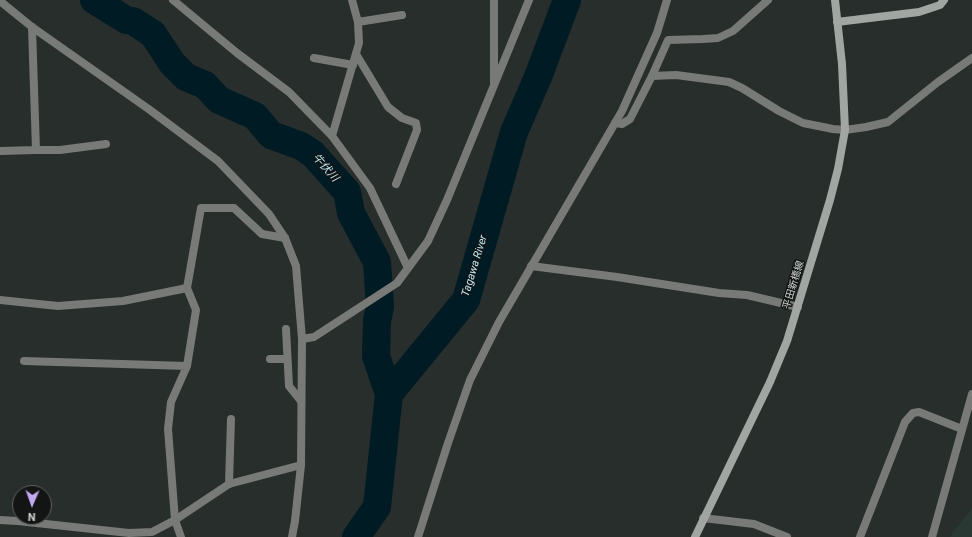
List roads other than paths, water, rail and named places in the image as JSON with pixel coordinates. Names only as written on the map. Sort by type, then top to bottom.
[{"type":"main road","name":"平田新橋線","points":[[695,537],[770,382],[787,341],[830,200],[838,169],[845,130],[842,64],[835,0]]},
{"type":"main road","points":[[837,22],[919,12],[940,5],[944,0]]},
{"type":"street","points":[[173,0],[237,53],[289,92],[332,136],[370,188],[408,268]]},
{"type":"street","points":[[332,136],[359,43],[358,22],[352,0]]},
{"type":"street","points":[[494,0],[494,87]]},
{"type":"street","points":[[304,338],[314,337],[397,284],[428,241],[447,200],[529,0]]},
{"type":"street","points":[[418,537],[470,380],[499,322],[615,123],[657,33],[667,0]]},
{"type":"street","points":[[615,123],[622,124],[630,119],[668,40],[718,38],[733,31],[768,0]]},
{"type":"street","points":[[0,1],[32,27],[150,110],[218,161],[269,214],[285,238],[296,266],[304,338],[301,401],[301,465],[296,521],[292,537]]},
{"type":"street","points":[[358,22],[402,15]]},
{"type":"street","points":[[32,27],[36,150]]},
{"type":"street","points":[[356,54],[388,107],[402,118],[416,123],[417,130],[396,184]]},
{"type":"street","points":[[314,58],[353,65]]},
{"type":"street","points":[[652,76],[676,75],[729,82],[803,123],[845,130],[888,122],[938,82],[972,58]]},
{"type":"street","points":[[0,151],[60,150],[106,144]]},
{"type":"street","points":[[181,537],[175,520],[168,430],[172,402],[187,366],[196,310],[187,288],[201,208],[234,208],[262,234],[285,238]]},
{"type":"street","points":[[531,266],[617,277],[719,293],[747,295],[798,307]]},
{"type":"street","points":[[0,300],[58,306],[123,301],[187,288]]},
{"type":"street","points":[[286,329],[289,386],[301,401]]},
{"type":"street","points":[[270,359],[287,359]]},
{"type":"street","points":[[24,361],[187,366]]},
{"type":"street","points":[[932,537],[972,394]]},
{"type":"street","points":[[860,537],[905,422],[913,413],[919,412],[962,429]]},
{"type":"street","points":[[228,484],[231,418]]},
{"type":"street","points":[[0,520],[129,533],[152,532],[175,520],[228,484],[301,465]]},
{"type":"street","points":[[703,518],[754,524],[787,537]]},
{"type":"waterway","name":"牛伏川","points":[[94,0],[126,20],[133,21],[153,34],[172,63],[186,77],[205,85],[219,100],[255,116],[271,135],[301,146],[313,154],[347,192],[351,213],[377,262],[380,307],[377,321],[376,356],[389,394]]},
{"type":"waterway","name":"Tagawa River","points":[[356,537],[377,507],[389,394],[466,300],[514,132],[538,77],[567,0]]}]
